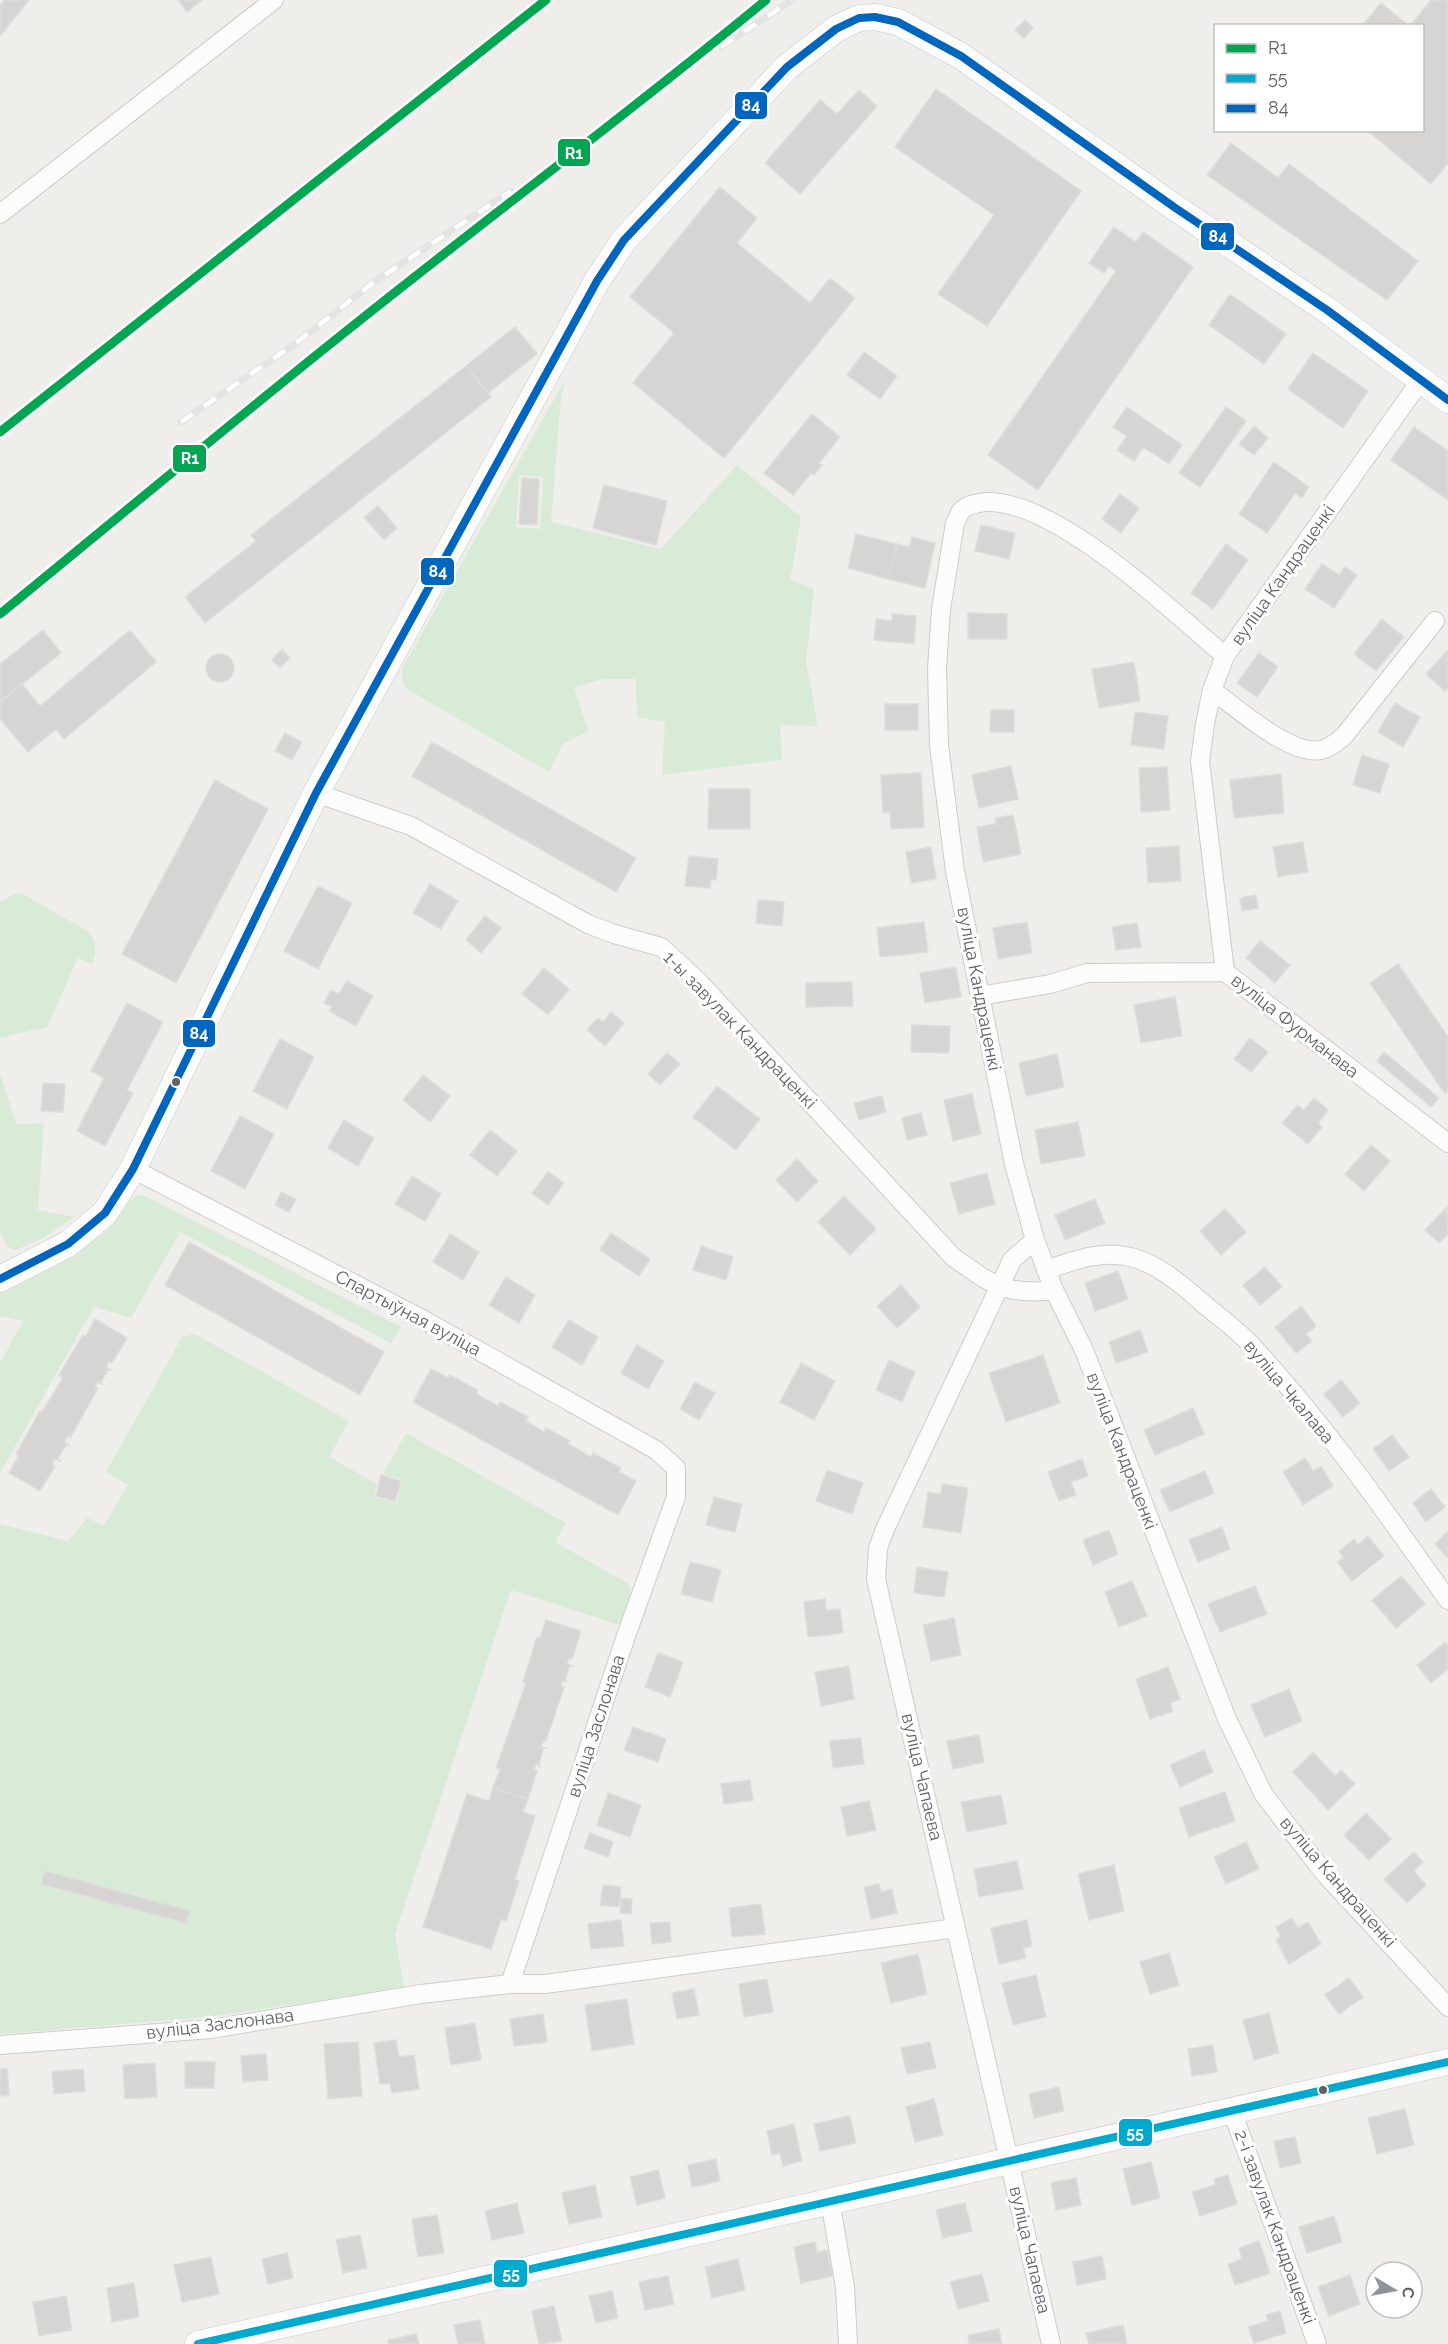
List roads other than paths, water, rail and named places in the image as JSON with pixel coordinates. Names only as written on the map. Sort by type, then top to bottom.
[{"type":"street","points":[[0,214],[274,0]]},
{"type":"street","points":[[0,1279],[68,1244],[105,1213],[133,1169],[316,793],[591,292],[624,240],[787,67],[836,29],[859,18],[875,17],[898,22],[961,56],[1174,207],[1327,310],[1448,400]]},
{"type":"street","name":"вуліца Кандраценкі","points":[[1420,380],[1225,656],[1138,582],[1067,529],[1029,510],[997,502],[975,503],[961,511],[955,524],[941,609],[937,669],[939,745],[955,871],[1014,1164],[1035,1240],[1046,1270],[1083,1350],[1227,1719],[1264,1795],[1325,1874],[1448,2007]]},
{"type":"street","points":[[1212,690],[1281,740],[1304,749],[1319,751],[1333,746],[1344,736],[1435,621]]},
{"type":"street","name":"вуліца Фурманава","points":[[1225,656],[1212,690],[1204,724],[1200,761],[1226,972],[1448,1143]]},
{"type":"street","name":"1-ы завулак Кандраценкі","points":[[316,793],[411,826],[588,924],[661,947],[698,981],[953,1257],[998,1287],[1028,1293],[1054,1290]]},
{"type":"street","points":[[980,996],[1050,984],[1087,973],[1226,972]]},
{"type":"street","name":"Спартыўная вуліца","points":[[133,1169],[424,1320],[656,1450],[676,1468]]},
{"type":"street","name":"вуліца Чапаева","points":[[1035,1240],[1012,1260],[998,1287],[885,1529],[878,1548],[876,1579],[1051,2344]]},
{"type":"street","name":"вуліца Чкалава","points":[[1046,1270],[1087,1256],[1113,1254],[1135,1258],[1156,1268],[1193,1294],[1253,1346],[1335,1445],[1448,1600]]},
{"type":"street","name":"вуліца Заслонава","points":[[510,1984],[626,1636],[676,1497],[676,1468]]},
{"type":"street","name":"вуліца Заслонава","points":[[0,2045],[211,2029],[421,1994],[510,1984],[545,1984],[956,1928]]},
{"type":"street","points":[[198,2344],[747,2222],[830,2201],[1448,2062]]},
{"type":"street","name":"2-і завулак Кандраценкі","points":[[1232,2111],[1317,2344]]},
{"type":"street","points":[[830,2201],[845,2287],[848,2344]]},
{"type":"railway","points":[[0,432],[546,0]]},
{"type":"railway","points":[[0,614],[314,357],[766,0]]},
{"type":"railway","points":[[721,47],[792,0]]},
{"type":"railway","points":[[181,422],[296,343],[374,282],[511,191]]}]
